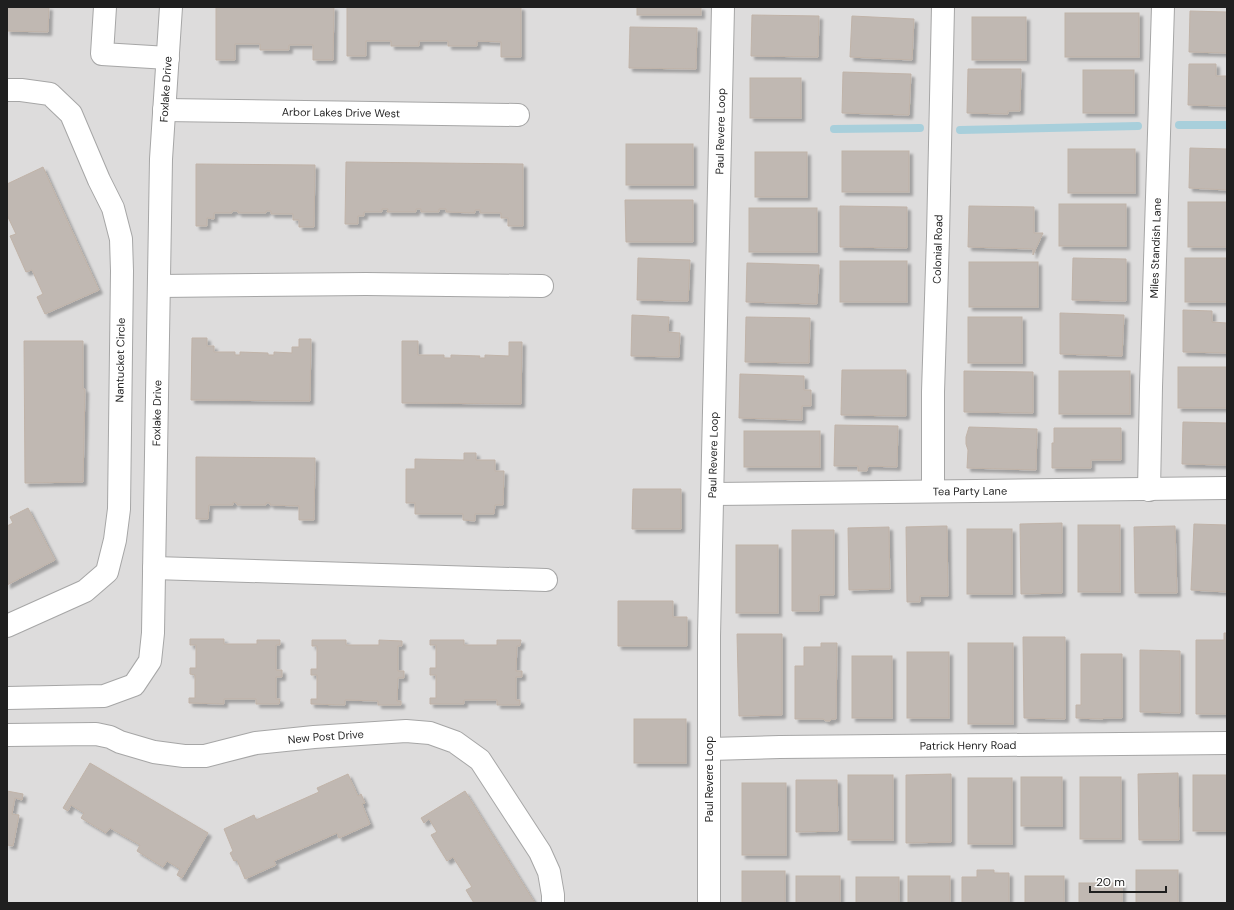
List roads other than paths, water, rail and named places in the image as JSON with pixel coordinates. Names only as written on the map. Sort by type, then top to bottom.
[{"type":"street","points":[[105,7],[102,54],[168,58]]},
{"type":"street","name":"Foxlake Drive","points":[[7,698],[104,696],[134,685],[150,662],[154,568],[161,159],[171,7]]},
{"type":"street","name":"Paul Revere Loop","points":[[709,903],[709,636],[723,7]]},
{"type":"street","name":"Colonial Road","points":[[933,492],[933,392],[943,7]]},
{"type":"street","name":"Miles Standish Lane","points":[[1149,490],[1163,7]]},
{"type":"street","name":"Nantucket Circle","points":[[7,90],[21,90],[50,94],[71,114],[99,180],[113,208],[121,239],[122,271],[119,509],[115,540],[107,572],[85,591],[7,626]]},
{"type":"street","name":"Arbor Lakes Drive West","points":[[164,110],[518,115]]},
{"type":"street","points":[[159,286],[366,284],[542,286]]},
{"type":"street","name":"Tea Party Lane","points":[[713,494],[1227,488]]},
{"type":"street","points":[[154,568],[546,580]]},
{"type":"street","name":"New Post Drive","points":[[7,735],[96,734],[110,737],[120,742],[154,752],[184,756],[205,756],[256,743],[314,737],[406,731],[430,733],[455,742],[480,760],[540,852],[549,872],[553,903]]},
{"type":"street","name":"Patrick Henry Road","points":[[710,749],[1227,743]]},
{"type":"waterway","points":[[1179,125],[1227,125]]},
{"type":"waterway","points":[[960,130],[1138,126]]},
{"type":"waterway","points":[[834,129],[920,128]]}]
